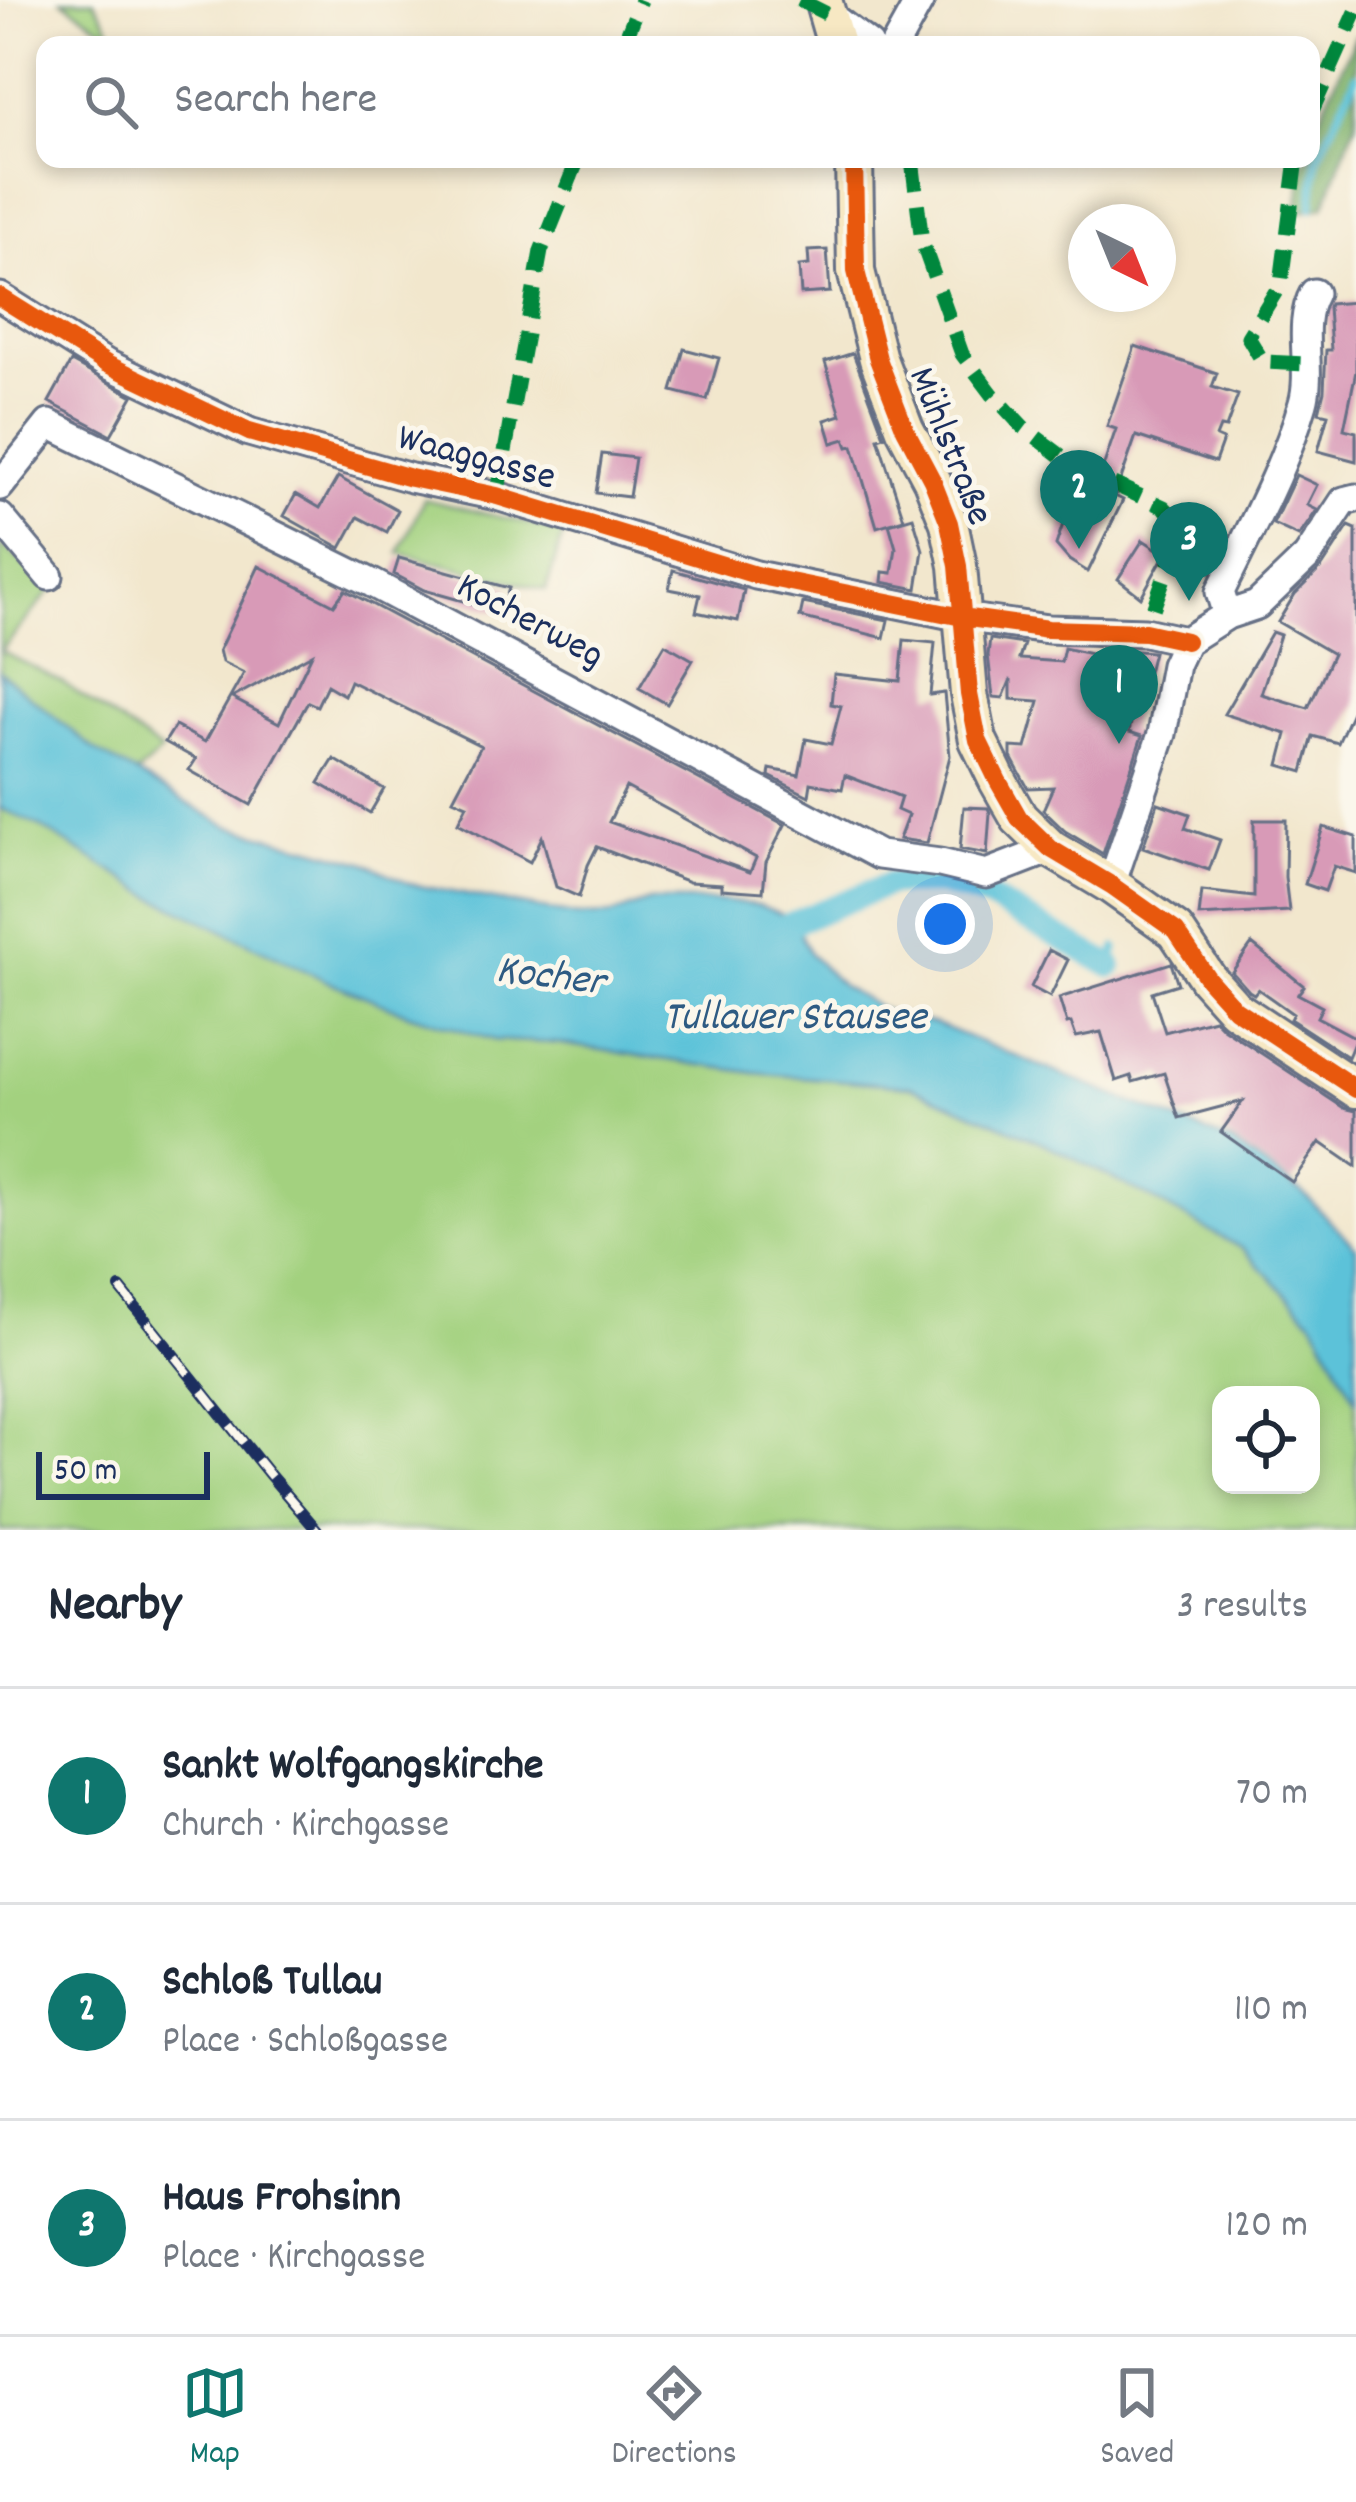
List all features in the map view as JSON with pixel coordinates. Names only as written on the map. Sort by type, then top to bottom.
[{"type":"street","points":[[900,36],[920,0]]},
{"type":"street","name":"Mühlstraße","points":[[854,168],[856,271],[878,359],[949,523],[978,740],[1019,818],[1051,849],[1176,931],[1235,1009],[1356,1089]]},
{"type":"street","points":[[1227,615],[1220,592],[1304,400],[1306,307],[1314,293]]},
{"type":"street","name":"Waaggasse","points":[[0,297],[107,364],[249,432],[411,478],[497,496],[756,575],[962,617],[1048,629],[1145,632],[1186,640]]},
{"type":"street","name":"Kocherweg","points":[[0,486],[50,424],[372,584],[879,855],[986,874],[1051,849]]},
{"type":"street","points":[[1111,885],[1162,734],[1174,665],[1186,640],[1227,615],[1257,605],[1307,557],[1344,501],[1356,498]]},
{"type":"street","points":[[0,517],[49,576]]},
{"type":"green space","points":[[62,0],[94,0],[114,36]]},
{"type":"green space","points":[[1356,35],[1356,122],[1324,207],[1297,212],[1303,168],[1320,168],[1320,116]]},
{"type":"green space","points":[[424,499],[564,532],[546,590],[399,553]]},
{"type":"green space","points":[[0,544],[53,588],[1,651],[62,682],[161,751],[135,776],[95,751],[0,672]]},
{"type":"green space","points":[[0,785],[106,867],[152,896],[329,982],[409,1014],[494,1040],[556,1043],[755,1073],[910,1086],[1044,1143],[1143,1194],[1243,1249],[1314,1322],[1356,1401],[1356,1530],[0,1530]]},
{"type":"water","points":[[0,672],[96,751],[228,826],[364,862],[410,884],[579,916],[612,915],[649,901],[759,905],[786,916],[810,954],[842,986],[886,1011],[936,1024],[1231,1142],[1303,1193],[1356,1247],[1356,1401],[1314,1322],[1243,1249],[1044,1143],[910,1086],[755,1073],[556,1043],[494,1040],[409,1014],[329,982],[152,896],[39,826],[0,808]]},
{"type":"building","points":[[827,250],[830,292],[801,294],[799,266],[809,265],[808,251]]},
{"type":"building","points":[[1356,302],[1356,371],[1344,429],[1356,432],[1356,461],[1318,451],[1328,414],[1319,412],[1326,350],[1331,350],[1328,307]]},
{"type":"building","points":[[1135,346],[1217,373],[1212,387],[1238,395],[1226,428],[1220,427],[1216,437],[1223,440],[1215,462],[1136,436],[1115,496],[1123,500],[1088,572],[1056,545],[1075,494],[1095,491],[1116,429],[1107,426]]},
{"type":"building","points":[[684,349],[719,358],[707,400],[672,391]]},
{"type":"building","points":[[853,353],[884,436],[878,438],[904,519],[877,527],[853,446],[848,447],[845,439],[832,443],[825,420],[841,415],[825,362]]},
{"type":"building","points":[[71,362],[133,396],[111,435],[49,402]]},
{"type":"building","points":[[602,454],[635,458],[629,497],[596,493]]},
{"type":"building","points":[[1296,475],[1317,485],[1307,505],[1317,510],[1299,536],[1273,524]]},
{"type":"building","points":[[338,477],[398,510],[387,532],[358,517],[341,548],[284,516],[296,494],[320,508]]},
{"type":"building","points":[[913,517],[923,550],[917,589],[882,582],[883,572],[892,573],[896,548],[889,524]]},
{"type":"building","points":[[1349,526],[1356,529],[1356,703],[1338,743],[1313,736],[1303,772],[1279,765],[1287,734],[1224,714],[1272,632],[1280,635],[1261,694],[1308,708],[1333,654],[1278,622]]},
{"type":"building","points":[[1143,540],[1165,554],[1141,597],[1118,579]]},
{"type":"building","points":[[399,558],[509,588],[502,612],[424,590],[394,574]]},
{"type":"building","points":[[259,566],[334,605],[345,590],[785,825],[766,862],[763,892],[689,882],[597,847],[579,897],[556,887],[542,837],[530,862],[458,823],[467,805],[453,799],[481,746],[350,681],[344,695],[327,685],[317,706],[308,702],[251,805],[189,770],[196,759],[165,742],[175,726],[205,742],[244,673],[222,662],[219,650]],"holes":[[[312,654],[279,723],[232,698]],[[626,787],[756,858],[750,872],[609,822]]]},
{"type":"building","points":[[673,570],[744,590],[738,621],[696,612],[700,595],[669,589]]},
{"type":"building","points":[[803,603],[888,620],[884,638],[800,617]]},
{"type":"building","points":[[990,639],[1024,644],[1019,659],[1061,662],[1064,648],[1108,658],[1110,649],[1153,652],[1148,672],[1143,671],[1129,732],[1142,736],[1103,854],[1065,831],[1043,810],[1053,787],[1028,788],[1011,757],[1011,747],[1026,748],[1039,701],[1011,699],[1011,679],[1003,698],[993,697]]},
{"type":"building","points":[[904,640],[935,643],[930,695],[944,693],[950,756],[927,843],[899,839],[908,815],[897,810],[901,797],[845,775],[842,789],[811,783],[809,796],[769,776],[770,769],[799,775],[806,739],[831,744],[841,706],[831,704],[834,674],[900,681]]},
{"type":"building","points":[[665,644],[693,660],[667,704],[639,688]]},
{"type":"building","points":[[334,759],[384,789],[370,813],[319,783]]},
{"type":"building","points":[[1158,803],[1190,814],[1185,828],[1220,840],[1209,870],[1143,847]]},
{"type":"building","points":[[964,807],[988,808],[987,854],[960,849]]},
{"type":"building","points":[[1254,820],[1286,820],[1289,911],[1199,916],[1202,891],[1254,897]]},
{"type":"building","points":[[1323,827],[1356,837],[1356,873],[1334,866],[1325,891],[1305,884]]},
{"type":"building","points":[[1252,944],[1304,986],[1298,994],[1322,1007],[1317,1017],[1356,1038],[1348,1057],[1290,1019],[1293,1014],[1258,989],[1254,994],[1249,991],[1232,972]]},
{"type":"building","points":[[1049,950],[1068,960],[1050,997],[1031,987]]},
{"type":"building","points":[[1171,963],[1178,984],[1152,992],[1165,1032],[1214,1019],[1344,1108],[1356,1111],[1356,1167],[1320,1142],[1292,1182],[1221,1132],[1243,1101],[1179,1118],[1164,1073],[1133,1082],[1131,1076],[1116,1081],[1101,1032],[1076,1037],[1071,1023],[1067,1024],[1059,998]]},
{"type":"waterway","points":[[1320,153],[1356,76]]},
{"type":"waterway","points":[[1312,208],[1316,168]]},
{"type":"waterway","points":[[765,934],[889,884],[939,883],[989,898],[1111,966]]},
{"type":"waterway","points":[[1111,966],[1116,948]]},
{"type":"railway","points":[[120,1288],[317,1530]]},
{"type":"marked path","points":[[627,36],[641,0]]},
{"type":"marked path","points":[[799,0],[829,15]]},
{"type":"marked path","points":[[1320,93],[1356,12]]},
{"type":"marked path","points":[[497,496],[541,251],[574,168]]},
{"type":"marked path","points":[[913,168],[922,242],[962,354],[1023,427],[1076,467],[1164,507],[1176,520],[1171,558],[1145,632]]},
{"type":"marked path","points":[[1296,168],[1281,283],[1248,337],[1263,362],[1308,364]]},
{"type":"cycle path","points":[[854,168],[856,271],[878,359],[949,523],[958,566],[969,694],[978,740],[998,781],[1019,818],[1051,849],[1176,931],[1235,1009],[1356,1089]]},
{"type":"cycle path","points":[[0,297],[107,364],[249,432],[411,478],[497,496],[756,575],[962,617],[1048,629],[1145,632],[1186,641]]},
{"type":"place","name":"Schloß Tullau","points":[[1079,549]]},
{"type":"place","name":"Haus Frohsinn","points":[[1189,601]]},
{"type":"place","name":"Sankt Wolfgangskirche","points":[[1119,744]]},
{"type":"water label","name":"Kocher","points":[[550,979]]},
{"type":"water label","name":"Tullauer Stausee","points":[[795,1020]]}]
